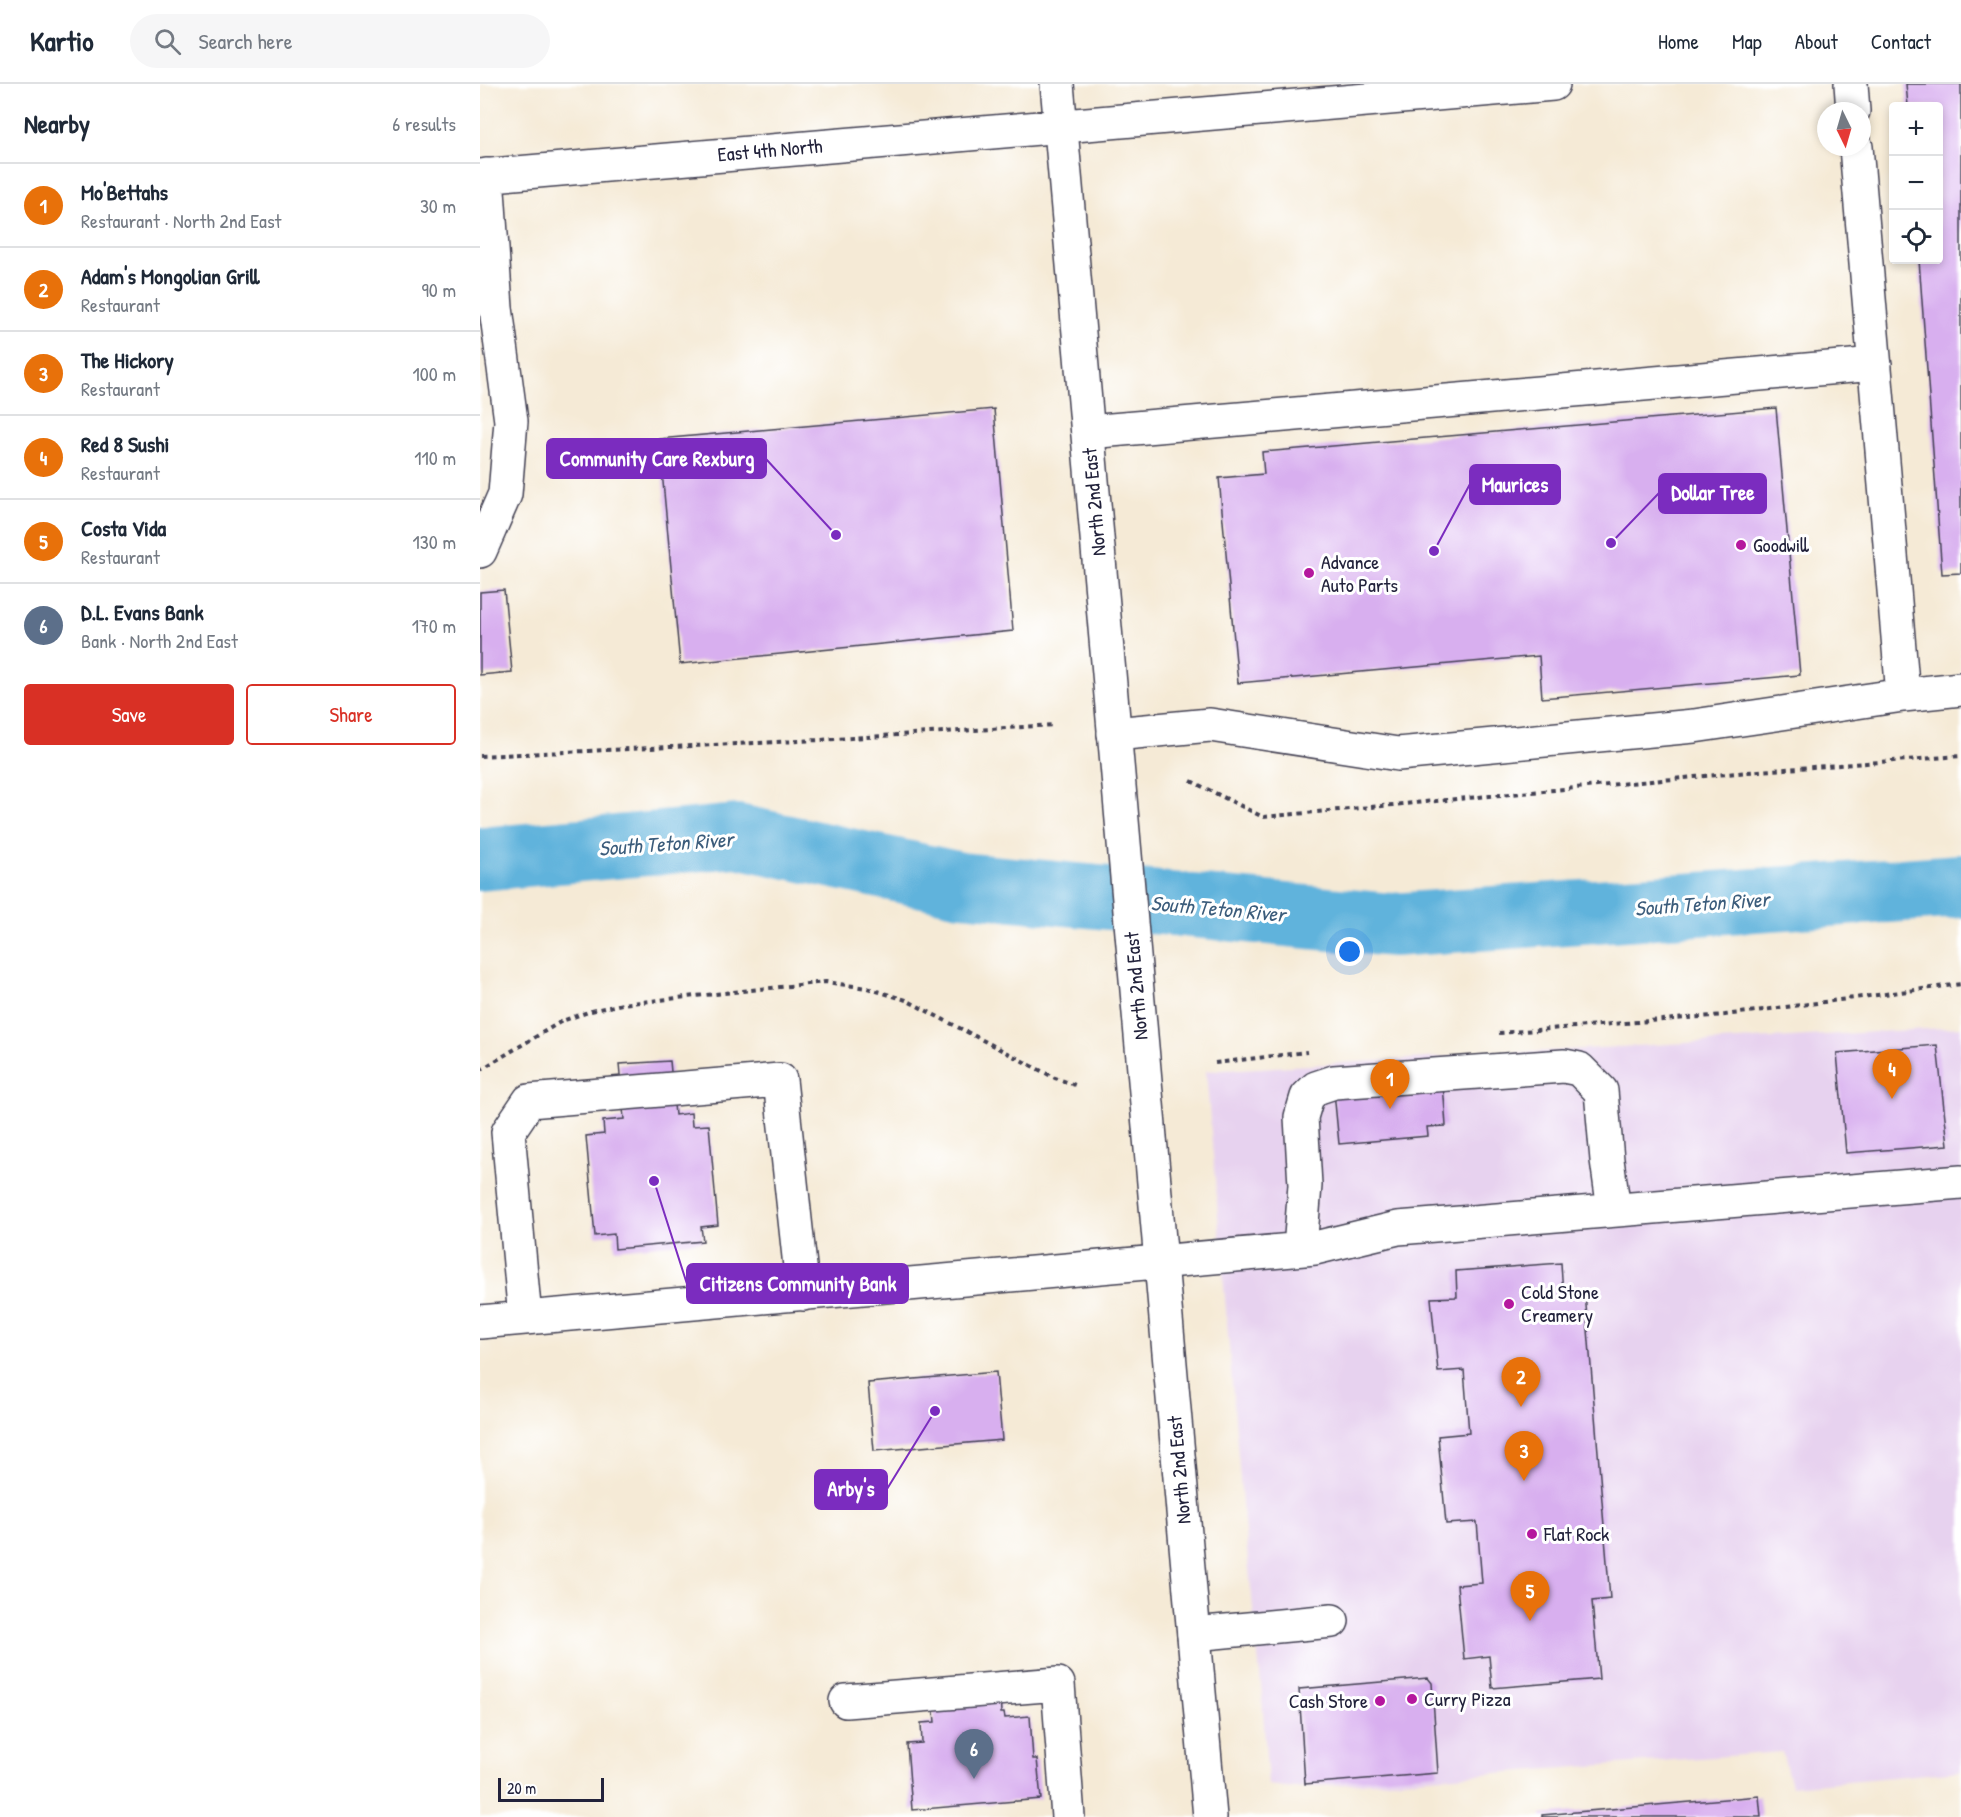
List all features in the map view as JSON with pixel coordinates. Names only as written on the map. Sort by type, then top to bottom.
[{"type":"main road","name":"North 2nd East","points":[[1057,84],[1210,1817]]},
{"type":"main road","name":"East 4th North","points":[[483,175],[1060,125],[1227,98],[1553,84]]},
{"type":"main road","points":[[1851,84],[1852,102]]},
{"type":"main road","points":[[1857,156],[1904,695]]},
{"type":"main road","points":[[480,551],[505,494],[511,421],[496,308],[483,175]]},
{"type":"main road","points":[[1088,432],[1875,364]]},
{"type":"main road","points":[[1114,734],[1210,725],[1398,754],[1694,726],[1904,695],[1961,689]]},
{"type":"main road","points":[[1300,1249],[1305,1185],[1300,1117],[1306,1097],[1316,1088],[1334,1082],[1520,1068],[1564,1066],[1579,1069],[1601,1091],[1614,1210]]},
{"type":"main road","points":[[525,1318],[508,1132],[529,1101],[780,1080],[803,1294]]},
{"type":"main road","points":[[480,1322],[1315,1248],[1398,1228],[1961,1182]]},
{"type":"main road","points":[[1194,1634],[1332,1621]]},
{"type":"main road","points":[[846,1701],[1058,1684],[1068,1817]]},
{"type":"path","points":[[480,756],[820,740],[1053,725]]},
{"type":"path","points":[[1191,781],[1263,817],[1759,771],[1961,756]]},
{"type":"path","points":[[480,1070],[562,1021],[591,1011],[621,1004],[826,982],[867,988],[906,1000],[1054,1078],[1078,1086]]},
{"type":"path","points":[[1490,1033],[1725,1015],[1961,984]]},
{"type":"path","points":[[1215,1063],[1317,1050]]},
{"type":"shaded area","points":[[1961,1027],[1961,1771],[1791,1786],[1782,1752],[1293,1788],[1268,1785],[1262,1694],[1242,1502],[1206,1071]]},
{"type":"building","points":[[1906,84],[1961,84],[1961,573],[1942,574],[1919,264],[1943,264],[1943,102],[1908,102]]},
{"type":"building","points":[[1776,408],[1800,675],[1542,698],[1539,656],[1238,683],[1219,478],[1264,474],[1262,452]]},
{"type":"building","points":[[994,409],[1013,631],[680,664],[659,439]]},
{"type":"building","points":[[504,590],[512,672],[480,675],[480,592]]},
{"type":"building","points":[[1937,1045],[1948,1145],[1846,1153],[1837,1053]]},
{"type":"building","points":[[670,1061],[675,1115],[691,1113],[692,1126],[709,1125],[718,1225],[701,1227],[703,1241],[615,1249],[614,1234],[595,1236],[586,1136],[604,1134],[603,1121],[624,1119],[619,1064]]},
{"type":"building","points":[[1443,1083],[1446,1126],[1427,1127],[1428,1136],[1339,1144],[1334,1092]]},
{"type":"building","points":[[1561,1263],[1563,1295],[1585,1293],[1610,1599],[1592,1601],[1599,1679],[1492,1688],[1489,1656],[1464,1659],[1457,1585],[1482,1583],[1477,1522],[1446,1524],[1438,1436],[1469,1433],[1464,1370],[1438,1372],[1431,1298],[1457,1297],[1456,1271]]},
{"type":"building","points":[[996,1372],[1002,1440],[874,1451],[868,1383]]},
{"type":"building","points":[[999,1675],[1001,1713],[1004,1713],[1005,1718],[1030,1716],[1033,1759],[1037,1759],[1041,1799],[912,1810],[907,1744],[922,1743],[921,1723],[935,1722],[931,1680]]},
{"type":"building","points":[[1428,1678],[1432,1683],[1438,1773],[1305,1784],[1299,1689]]},
{"type":"building","points":[[1759,1796],[1761,1817],[1542,1817],[1542,1815]]},
{"type":"waterway","name":"South Teton River","points":[[480,859],[737,836],[961,884],[1392,925],[1961,886]]},
{"type":"place","name":"Community Care Rexburg","points":[[836,535]]},
{"type":"place","name":"Dollar Tree","points":[[1611,543]]},
{"type":"place","name":"Goodwill","points":[[1741,545]]},
{"type":"place","name":"Maurices","points":[[1434,551]]},
{"type":"place","name":"Advance Auto Parts","points":[[1309,573]]},
{"type":"place","name":"Red 8 Sushi","points":[[1892,1099]]},
{"type":"place","name":"Mo'Bettahs","points":[[1390,1109]]},
{"type":"place","name":"Citizens Community Bank","points":[[654,1181]]},
{"type":"place","name":"Cold Stone Creamery","points":[[1509,1304]]},
{"type":"place","name":"Adam's Mongolian Grill","points":[[1521,1407]]},
{"type":"place","name":"Arby's","points":[[935,1411]]},
{"type":"place","name":"The Hickory","points":[[1524,1481]]},
{"type":"place","name":"Flat Rock","points":[[1532,1534]]},
{"type":"place","name":"Costa Vida","points":[[1530,1621]]},
{"type":"place","name":"Curry Pizza","points":[[1412,1699]]},
{"type":"place","name":"Cash Store","points":[[1380,1701]]},
{"type":"place","name":"D.L. Evans Bank","points":[[974,1779]]}]
